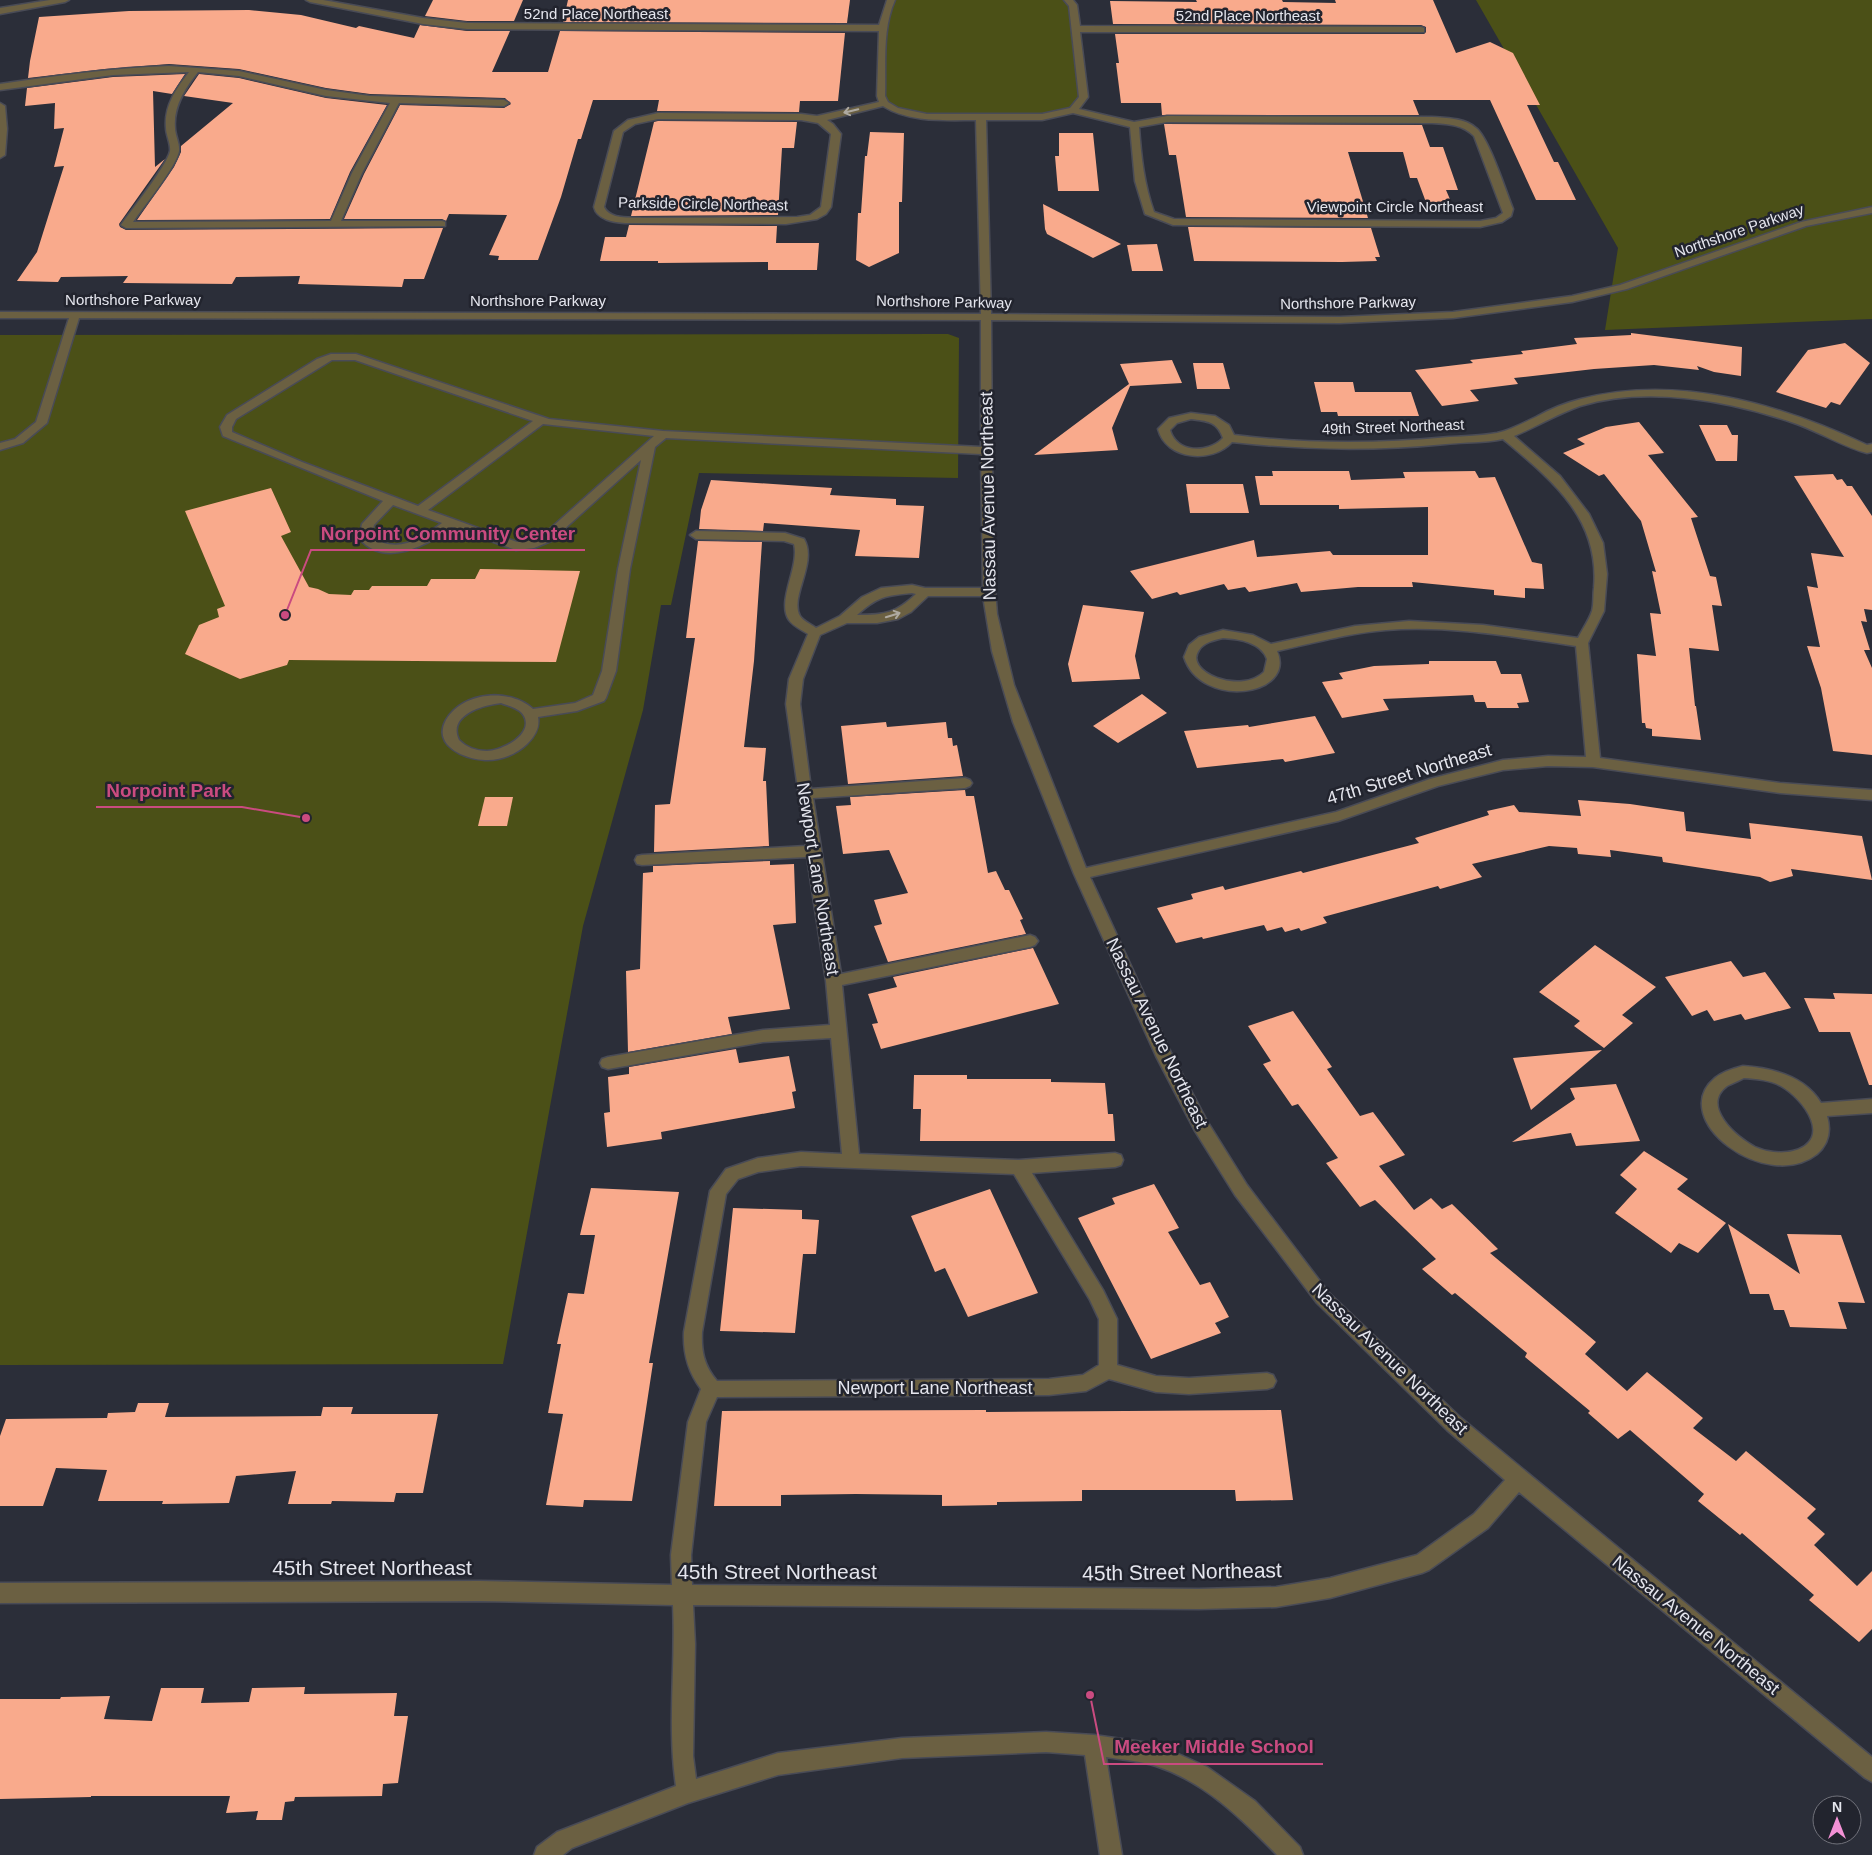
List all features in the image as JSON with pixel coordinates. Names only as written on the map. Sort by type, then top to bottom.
[{"type":"street","points":[[0,11],[65,0]]},
{"type":"street","name":"52nd Place Northeast","points":[[310,0],[423,22],[467,26],[884,28]]},
{"type":"street","points":[[891,0],[887,7],[884,28],[881,96],[884,103],[895,110],[927,117],[1042,117],[1073,110],[1084,97],[1073,5],[1068,0]]},
{"type":"street","name":"52nd Place Northeast","points":[[1076,30],[1421,30]]},
{"type":"street","points":[[194,71],[177,94],[171,109],[170,133],[175,150],[167,166],[126,225],[442,224]]},
{"type":"street","points":[[0,87],[113,72],[226,72],[327,93],[396,100],[504,103]]},
{"type":"street","points":[[336,223],[357,172],[396,100]]},
{"type":"street","name":"Parkside Circle Northeast","points":[[818,120],[884,103]]},
{"type":"street","points":[[0,106],[2,128],[0,155]]},
{"type":"street","points":[[832,126],[895,110]]},
{"type":"street","name":"Viewpoint Circle Northeast","points":[[1073,110],[1134,125],[1167,119],[1432,120],[1457,123],[1474,130],[1478,135],[1508,209],[1508,214],[1498,220],[1480,224],[1183,222],[1162,220],[1150,214],[1142,195],[1134,125]]},
{"type":"street","name":"Parkside Circle Northeast","points":[[658,116],[801,117],[818,120],[832,126],[836,134],[826,207],[822,212],[810,219],[642,221],[611,218],[600,211],[620,131],[634,121],[658,116]]},
{"type":"street","name":"Nassau Avenue Northeast","points":[[981,117],[986,318],[989,592],[998,651],[1006,685],[1080,874],[1164,1056],[1202,1126],[1241,1190],[1323,1298],[1454,1424],[1872,1771]]},
{"type":"street","name":"Northshore Parkway","points":[[0,315],[1340,320],[1444,316],[1572,299],[1623,287],[1804,224],[1872,210]]},
{"type":"street","points":[[0,447],[19,441],[41,423],[75,315]]},
{"type":"street","points":[[663,434],[547,538],[539,542],[516,546],[391,500],[227,434],[227,422],[231,417],[310,367],[331,357],[344,356],[356,357],[542,420],[577,426],[663,434],[986,451]]},
{"type":"street","name":"49th Street Northeast","points":[[1229,438],[1266,443],[1335,445],[1426,444],[1506,435],[1555,411],[1591,400],[1627,395],[1661,395],[1697,397],[1765,409],[1826,430],[1870,450]]},
{"type":"street","points":[[1201,416],[1211,418],[1225,427],[1229,438],[1220,448],[1192,452],[1173,446],[1167,440],[1164,429],[1173,420],[1182,417],[1201,416]]},
{"type":"street","points":[[419,510],[542,420]]},
{"type":"street","points":[[1506,435],[1556,478],[1583,514],[1598,543],[1602,574],[1598,611],[1582,642],[1593,762]]},
{"type":"street","points":[[531,714],[577,707],[599,698],[609,670],[624,570],[650,445]]},
{"type":"street","points":[[391,500],[368,524],[365,538],[374,546],[394,549],[412,546],[428,539],[451,522]]},
{"type":"street","points":[[696,535],[785,536],[800,542],[803,554],[790,607],[795,619],[815,633],[845,619],[866,600],[881,592],[912,589],[925,592],[989,592]]},
{"type":"street","points":[[845,619],[883,618],[895,615],[906,610],[925,592]]},
{"type":"street","points":[[1267,649],[1274,665],[1270,673],[1264,680],[1247,686],[1228,687],[1215,684],[1196,671],[1191,663],[1190,655],[1194,647],[1211,636],[1236,634],[1248,637],[1267,649],[1383,626],[1413,625],[1480,628],[1582,642]]},
{"type":"street","name":"Newport Lane Northeast","points":[[815,633],[796,679],[793,704],[834,981],[851,1161]]},
{"type":"street","points":[[501,699],[524,706],[531,714],[534,722],[532,731],[526,740],[515,748],[502,753],[488,756],[474,755],[462,751],[449,736],[449,727],[454,718],[474,704],[501,699]]},
{"type":"street","name":"47th Street Northeast","points":[[1080,874],[1338,816],[1435,782],[1503,765],[1548,761],[1593,762],[1780,788],[1872,795]]},
{"type":"street","points":[[805,794],[965,783]]},
{"type":"street","points":[[642,860],[814,851]]},
{"type":"street","points":[[834,981],[1030,941]]},
{"type":"street","points":[[608,1063],[763,1036],[839,1031]]},
{"type":"street","points":[[1760,1073],[1777,1077],[1794,1085],[1807,1096],[1817,1110],[1822,1123],[1821,1136],[1815,1148],[1804,1156],[1788,1159],[1771,1159],[1753,1154],[1723,1134],[1714,1121],[1709,1107],[1711,1094],[1717,1084],[1728,1076],[1760,1073]]},
{"type":"street","points":[[1817,1110],[1872,1106]]},
{"type":"street","points":[[688,1792],[682,1756],[685,1644],[681,1555],[697,1422],[708,1395],[713,1388],[702,1377],[691,1350],[692,1332],[718,1191],[732,1174],[758,1165],[801,1159],[1019,1167],[1115,1160]]},
{"type":"street","points":[[1019,1167],[1097,1295],[1108,1319],[1109,1362],[1107,1370],[1156,1384],[1189,1386],[1267,1381]]},
{"type":"street","name":"Newport Lane Northeast","points":[[713,1388],[1049,1387],[1086,1383],[1107,1370]]},
{"type":"street","name":"45th Street Northeast","points":[[0,1593],[480,1591],[684,1595],[1200,1599],[1276,1597],[1330,1588],[1422,1563],[1481,1521],[1518,1479]]},
{"type":"street","points":[[545,1855],[565,1840],[688,1792],[778,1764],[902,1748],[1046,1742],[1094,1745],[1156,1755],[1200,1774],[1247,1809],[1292,1855]]},
{"type":"street","points":[[1094,1745],[1111,1855]]},
{"type":"green space","points":[[891,0],[1068,0],[1084,97],[1073,110],[1042,117],[927,117],[895,110],[881,96],[887,7]]},
{"type":"green space","points":[[1476,0],[1872,0],[1872,319],[1605,330],[1618,248]]},
{"type":"green space","points":[[948,334],[959,338],[958,478],[699,473],[671,605],[661,605],[643,710],[583,926],[503,1364],[0,1365],[0,335]]},
{"type":"building","points":[[433,0],[523,0],[514,21],[467,21],[425,16]]},
{"type":"building","points":[[568,0],[850,0],[847,23],[563,22]]},
{"type":"building","points":[[1196,0],[1282,0],[1283,2],[1336,3],[1335,0],[1433,0],[1456,53],[1490,42],[1513,53],[1540,105],[1527,105],[1554,162],[1558,162],[1576,200],[1536,200],[1490,100],[1413,100],[1419,115],[1162,115],[1161,103],[1121,103],[1116,63],[1119,63],[1115,34],[1424,34],[1426,32],[1426,27],[1421,25],[1113,24],[1110,1],[1197,2]]},
{"type":"building","points":[[249,10],[301,15],[356,28],[359,26],[414,38],[420,25],[467,31],[510,31],[492,72],[548,72],[560,31],[845,33],[838,101],[800,101],[799,112],[657,111],[659,100],[593,100],[581,139],[578,139],[561,197],[538,260],[498,260],[499,256],[489,255],[507,215],[449,214],[446,221],[442,219],[344,219],[364,174],[400,105],[504,108],[511,104],[505,98],[370,94],[326,88],[239,69],[169,64],[28,78],[39,17],[129,11]]},
{"type":"building","points":[[185,74],[172,94],[153,91],[155,167],[165,159],[119,224],[120,227],[126,230],[443,228],[424,279],[404,279],[402,287],[298,284],[300,276],[236,277],[232,284],[123,283],[128,276],[61,277],[58,282],[17,281],[37,252],[64,166],[54,167],[64,128],[54,129],[55,103],[25,106],[27,88],[113,77]]},
{"type":"building","points":[[199,74],[239,78],[326,98],[387,105],[350,172],[330,219],[137,220],[174,167],[181,152],[181,146],[233,103],[184,96]]},
{"type":"building","points":[[654,122],[797,122],[794,148],[782,148],[778,215],[631,216]]},
{"type":"building","points":[[1164,124],[1422,125],[1430,147],[1443,147],[1458,190],[1446,190],[1452,204],[1427,205],[1417,178],[1410,178],[1403,152],[1348,152],[1368,218],[1186,217],[1176,155],[1169,155]]},
{"type":"building","points":[[870,132],[904,133],[902,202],[899,202],[899,253],[869,267],[856,260],[858,213],[861,213],[865,156],[867,156]]},
{"type":"building","points":[[1059,133],[1093,133],[1099,191],[1058,191],[1055,156],[1059,156]]},
{"type":"building","points":[[1043,204],[1121,244],[1093,258],[1047,234]]},
{"type":"building","points":[[629,225],[777,226],[776,243],[819,243],[817,270],[768,270],[768,262],[658,263],[658,261],[600,261],[605,237],[626,237]]},
{"type":"building","points":[[1188,227],[1371,228],[1380,257],[1375,257],[1377,261],[1342,262],[1194,261]]},
{"type":"building","points":[[1157,244],[1163,271],[1132,271],[1127,245]]},
{"type":"building","points":[[1631,333],[1742,347],[1741,376],[1714,372],[1697,366],[1699,370],[1654,365],[1594,369],[1514,378],[1518,384],[1470,390],[1479,401],[1442,406],[1415,370],[1473,363],[1470,360],[1523,354],[1521,351],[1577,344],[1574,338],[1631,335]]},
{"type":"building","points":[[1845,343],[1870,363],[1840,405],[1831,402],[1826,408],[1776,392],[1808,350]]},
{"type":"building","points":[[1172,360],[1182,383],[1130,386],[1112,428],[1118,450],[1034,455],[1129,384],[1120,364]]},
{"type":"building","points":[[1193,363],[1223,363],[1230,389],[1197,389]]},
{"type":"building","points":[[1314,382],[1353,382],[1355,392],[1411,392],[1419,416],[1338,416],[1337,412],[1321,412]]},
{"type":"building","points":[[1639,422],[1664,453],[1648,455],[1698,517],[1691,518],[1710,576],[1716,577],[1722,606],[1712,605],[1719,651],[1689,648],[1695,706],[1701,740],[1652,736],[1652,729],[1646,728],[1645,723],[1642,723],[1637,654],[1656,656],[1650,613],[1661,614],[1652,571],[1656,572],[1641,521],[1604,474],[1599,476],[1563,453],[1585,444],[1577,439],[1606,427]]},
{"type":"building","points":[[1699,425],[1727,425],[1732,435],[1738,435],[1737,461],[1716,461]]},
{"type":"building","points":[[1272,471],[1349,471],[1351,480],[1405,478],[1403,472],[1475,471],[1479,478],[1495,477],[1532,562],[1542,564],[1544,589],[1525,588],[1525,598],[1494,595],[1494,590],[1412,582],[1413,587],[1358,587],[1301,592],[1297,583],[1249,592],[1245,587],[1228,590],[1224,584],[1180,595],[1177,592],[1152,599],[1130,571],[1254,540],[1257,557],[1330,551],[1333,555],[1428,555],[1428,507],[1339,509],[1339,505],[1260,505],[1255,476],[1273,476]]},
{"type":"building","points":[[1833,474],[1837,480],[1842,479],[1847,486],[1852,486],[1872,516],[1872,610],[1864,609],[1867,622],[1861,621],[1870,650],[1864,650],[1872,668],[1872,755],[1833,751],[1821,688],[1807,646],[1820,647],[1807,586],[1818,588],[1811,553],[1844,557],[1794,476]]},
{"type":"building","points":[[711,480],[832,488],[830,495],[896,499],[896,505],[924,506],[919,558],[855,556],[860,530],[764,523],[763,531],[699,529],[701,510]]},
{"type":"building","points":[[1186,484],[1243,484],[1249,513],[1190,513]]},
{"type":"building","points":[[271,488],[291,532],[281,536],[309,587],[329,594],[351,595],[354,590],[369,590],[372,586],[427,586],[431,579],[475,579],[480,569],[580,571],[556,662],[289,660],[287,665],[240,679],[185,654],[199,625],[219,617],[217,609],[225,606],[185,511]]},
{"type":"building","points":[[698,541],[762,542],[754,661],[744,747],[766,748],[763,781],[766,781],[769,846],[654,852],[655,805],[670,804],[695,638],[686,638]]},
{"type":"building","points":[[1083,605],[1144,612],[1135,656],[1140,679],[1072,682],[1068,664]]},
{"type":"building","points":[[1429,661],[1496,661],[1501,674],[1521,674],[1529,702],[1517,703],[1519,708],[1487,708],[1485,702],[1475,702],[1473,695],[1383,699],[1389,710],[1342,718],[1322,682],[1343,679],[1339,673],[1374,666],[1429,664]]},
{"type":"building","points":[[1142,694],[1167,713],[1118,743],[1093,726]]},
{"type":"building","points":[[1315,716],[1335,753],[1285,762],[1283,759],[1197,768],[1184,731],[1248,725],[1249,727]]},
{"type":"building","points":[[886,722],[887,727],[946,722],[948,738],[952,738],[953,746],[957,745],[963,776],[848,784],[841,726]]},
{"type":"building","points":[[965,790],[966,796],[974,796],[988,873],[996,871],[1005,890],[1009,890],[1023,919],[1020,920],[1026,934],[888,962],[874,926],[882,924],[874,900],[908,893],[889,850],[843,854],[836,806],[851,805],[850,797]]},
{"type":"building","points":[[485,797],[513,797],[507,826],[478,826]]},
{"type":"building","points":[[1578,800],[1630,804],[1684,812],[1686,831],[1751,839],[1749,823],[1862,836],[1872,880],[1791,869],[1793,876],[1770,882],[1760,877],[1663,862],[1662,857],[1610,850],[1611,857],[1578,854],[1577,848],[1549,846],[1472,864],[1482,877],[1440,889],[1438,886],[1323,917],[1327,923],[1301,931],[1299,928],[1285,932],[1282,927],[1267,931],[1264,925],[1176,943],[1157,908],[1193,899],[1191,894],[1223,886],[1225,890],[1301,871],[1303,873],[1419,843],[1415,838],[1489,815],[1487,811],[1514,805],[1519,812],[1581,816]]},
{"type":"building","points":[[770,861],[770,865],[794,864],[796,923],[773,925],[790,1009],[728,1017],[732,1034],[628,1052],[626,971],[640,969],[643,873],[653,872],[653,866]]},
{"type":"building","points":[[1595,945],[1656,987],[1622,1015],[1633,1023],[1604,1048],[1574,1026],[1580,1021],[1539,992]]},
{"type":"building","points":[[1033,948],[1059,1004],[881,1049],[872,1024],[878,1023],[868,994],[897,987],[893,977]]},
{"type":"building","points":[[1731,961],[1743,977],[1765,972],[1791,1008],[1745,1020],[1741,1014],[1714,1021],[1707,1010],[1692,1016],[1665,977]]},
{"type":"building","points":[[1833,993],[1872,994],[1872,1085],[1869,1085],[1850,1032],[1819,1032],[1804,998],[1835,999]]},
{"type":"building","points":[[1293,1011],[1332,1067],[1327,1069],[1360,1116],[1373,1112],[1405,1155],[1379,1166],[1414,1210],[1431,1198],[1442,1209],[1452,1204],[1498,1249],[1490,1253],[1596,1342],[1585,1354],[1627,1391],[1647,1372],[1703,1418],[1693,1428],[1736,1461],[1746,1451],[1816,1509],[1807,1518],[1825,1534],[1814,1545],[1857,1586],[1872,1571],[1872,1629],[1859,1642],[1809,1600],[1814,1595],[1742,1533],[1740,1535],[1698,1501],[1704,1494],[1630,1430],[1618,1439],[1588,1413],[1590,1411],[1525,1357],[1527,1353],[1455,1293],[1452,1295],[1422,1269],[1436,1259],[1375,1200],[1360,1207],[1326,1163],[1338,1158],[1298,1104],[1292,1106],[1263,1064],[1271,1061],[1248,1026]]},
{"type":"building","points":[[736,1049],[739,1063],[789,1056],[796,1091],[792,1092],[795,1108],[661,1132],[662,1139],[607,1147],[604,1113],[610,1112],[608,1077],[629,1074],[629,1067]]},
{"type":"building","points":[[1602,1050],[1531,1110],[1513,1058]]},
{"type":"building","points":[[914,1075],[967,1075],[967,1079],[1051,1079],[1051,1082],[1105,1083],[1108,1114],[1113,1114],[1115,1141],[920,1141],[921,1109],[913,1109]]},
{"type":"building","points":[[1616,1084],[1640,1141],[1576,1146],[1571,1133],[1512,1142],[1575,1099],[1570,1088]]},
{"type":"building","points":[[1644,1151],[1688,1179],[1677,1189],[1726,1223],[1698,1253],[1679,1243],[1671,1253],[1615,1213],[1637,1189],[1620,1175]]},
{"type":"building","points":[[1154,1184],[1179,1228],[1168,1232],[1200,1285],[1210,1282],[1229,1317],[1215,1323],[1221,1333],[1151,1359],[1078,1218],[1115,1204],[1112,1198]]},
{"type":"building","points":[[591,1188],[679,1192],[649,1363],[653,1363],[632,1501],[584,1500],[583,1507],[546,1505],[563,1414],[548,1413],[561,1344],[557,1344],[568,1293],[584,1294],[595,1235],[580,1235]]},
{"type":"building","points":[[990,1189],[1038,1293],[968,1317],[945,1268],[935,1272],[911,1216]]},
{"type":"building","points":[[733,1208],[802,1210],[802,1219],[819,1220],[816,1254],[803,1254],[795,1333],[720,1331]]},
{"type":"building","points":[[1728,1224],[1800,1274],[1787,1234],[1841,1235],[1865,1303],[1838,1302],[1847,1329],[1790,1327],[1784,1310],[1774,1310],[1769,1294],[1750,1294]]},
{"type":"building","points":[[138,1403],[169,1403],[165,1417],[321,1416],[323,1407],[353,1407],[351,1414],[438,1414],[423,1493],[396,1493],[394,1502],[332,1501],[331,1504],[288,1504],[296,1471],[236,1476],[229,1503],[162,1504],[163,1501],[98,1501],[107,1470],[56,1468],[43,1506],[0,1506],[0,1436],[6,1419],[107,1418],[108,1413],[135,1412]]},
{"type":"building","points":[[986,1410],[986,1412],[1281,1410],[1293,1500],[1236,1501],[1235,1490],[1082,1490],[1082,1501],[997,1502],[997,1505],[942,1506],[942,1495],[856,1494],[781,1495],[781,1506],[714,1506],[722,1411]]},
{"type":"building","points":[[305,1687],[304,1694],[397,1693],[394,1716],[408,1716],[398,1783],[383,1784],[382,1796],[295,1797],[294,1801],[285,1802],[282,1820],[256,1820],[258,1811],[226,1813],[230,1796],[91,1796],[0,1799],[0,1699],[60,1699],[61,1697],[110,1696],[104,1719],[152,1721],[161,1688],[204,1688],[201,1703],[249,1702],[252,1688]]},
{"type":"place","name":"Norpoint Community Center","points":[[285,615]]},
{"type":"place","name":"Norpoint Park","points":[[306,818]]},
{"type":"place","name":"Meeker Middle School","points":[[1090,1695]]}]
